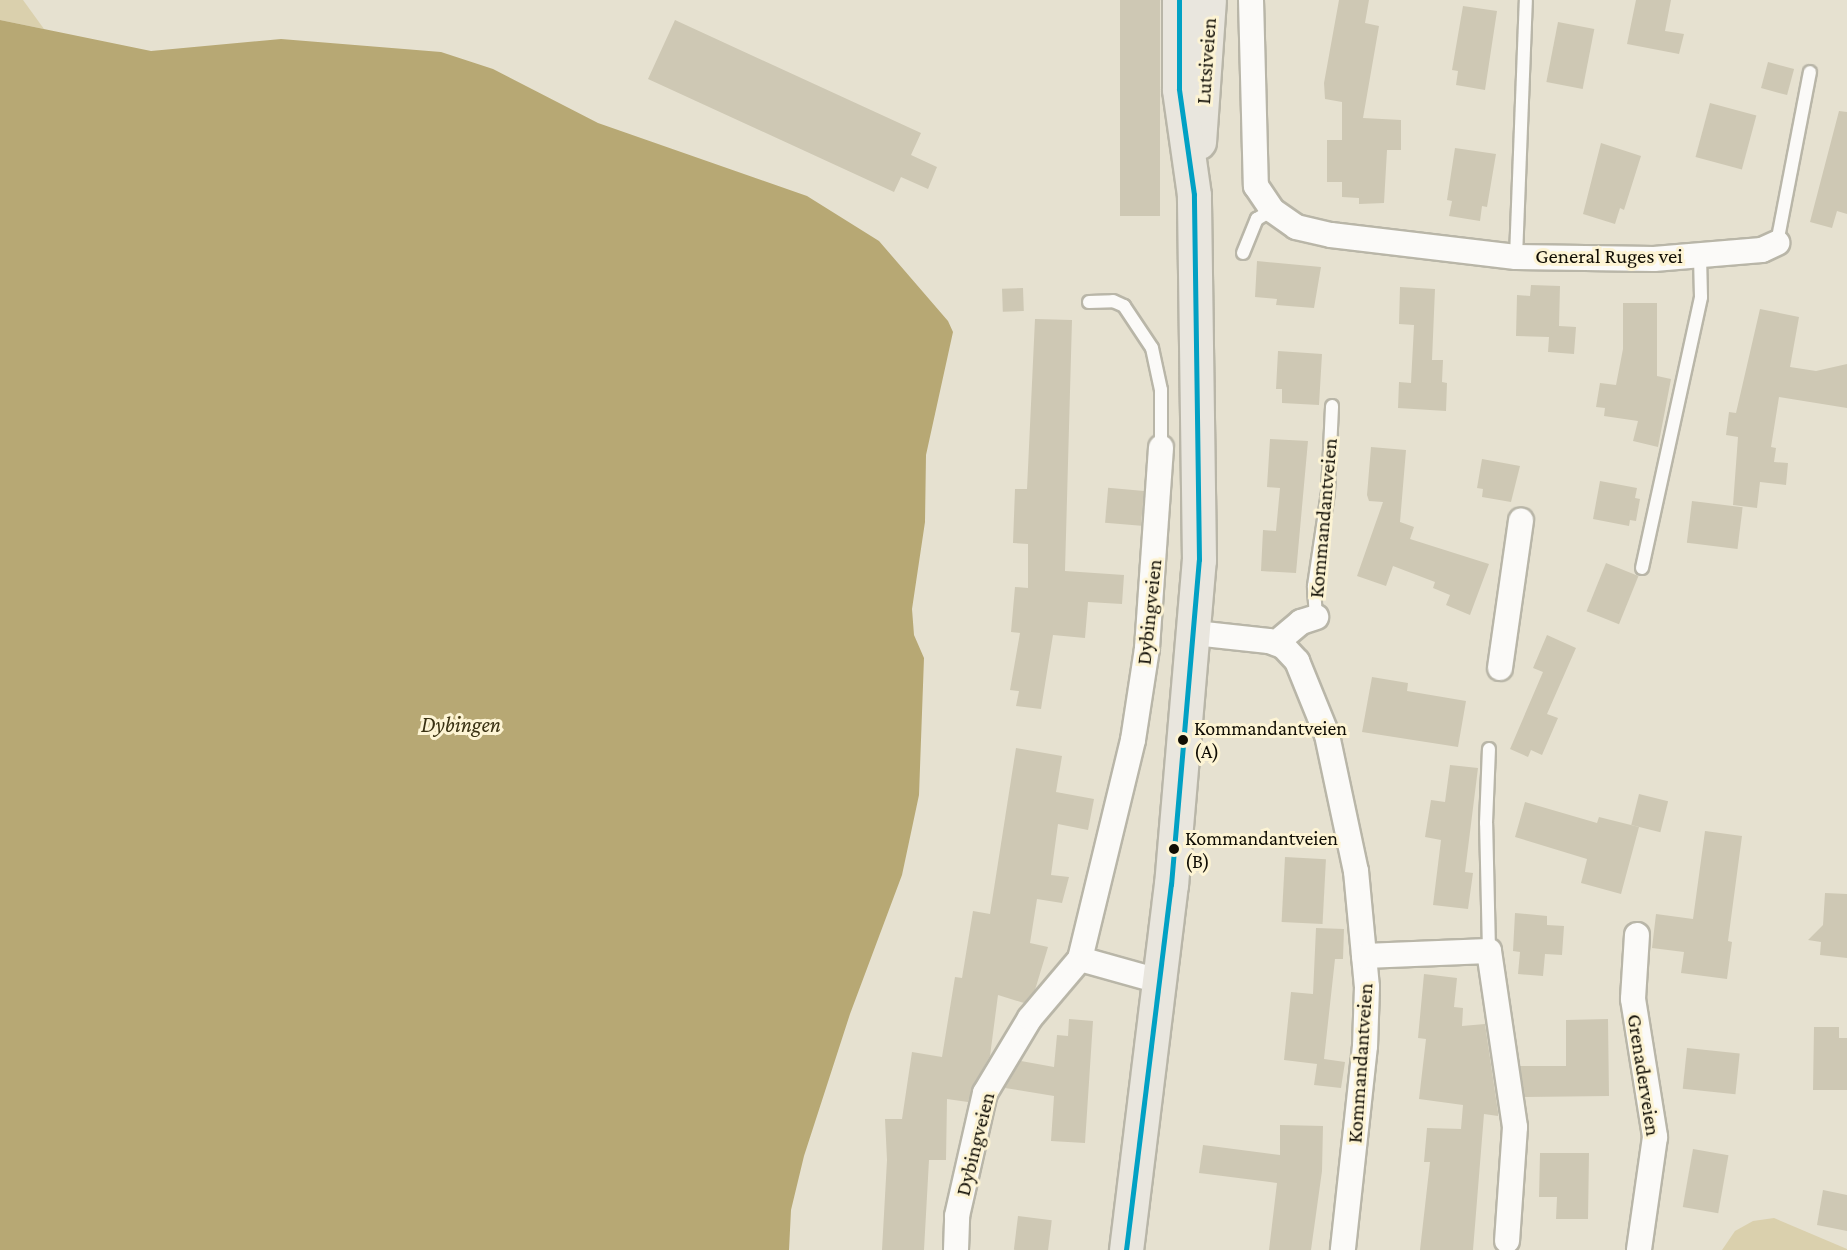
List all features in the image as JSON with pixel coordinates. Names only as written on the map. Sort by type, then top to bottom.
[{"type":"main road","name":"Lutsiveien","points":[[1179,0],[1179,89],[1194,195]]},
{"type":"main road","name":"Lutsiveien","points":[[1126,1250],[1159,981],[1195,633],[1199,560],[1194,195],[1209,0]]},
{"type":"street","name":"General Ruges vei","points":[[1251,0],[1253,167],[1256,186],[1272,210],[1296,227],[1331,236],[1516,256],[1654,259],[1762,250],[1776,243]]},
{"type":"street","name":"Dybingveien","points":[[956,1250],[957,1216],[985,1093],[1030,1018],[1080,959],[1140,694],[1156,544],[1161,447]]},
{"type":"street","points":[[1500,668],[1521,520]]},
{"type":"street","name":"Kommandantveien","points":[[1316,617],[1301,622],[1276,643],[1297,661],[1327,735],[1356,871],[1364,956],[1365,1046],[1343,1250]]},
{"type":"street","points":[[1195,633],[1276,643]]},
{"type":"street","name":"Grenaderveien","points":[[1637,935],[1633,999],[1655,1137],[1639,1250]]},
{"type":"street","points":[[1364,956],[1489,951],[1515,1127],[1507,1242]]},
{"type":"street","points":[[1080,959],[1159,981]]},
{"type":"lane","points":[[1516,256],[1526,0]]},
{"type":"lane","name":"General Ruges vei","points":[[1776,243],[1810,72]]},
{"type":"lane","points":[[1243,253],[1257,219],[1272,210]]},
{"type":"lane","points":[[1642,568],[1701,297],[1700,255]]},
{"type":"lane","name":"Dybingveien","points":[[1089,302],[1113,301],[1124,306],[1152,348],[1161,390],[1161,447]]},
{"type":"lane","name":"Kommandantveien","points":[[1316,617],[1314,586],[1328,492],[1332,406]]},
{"type":"lane","points":[[1489,951],[1486,823],[1490,749]]},
{"type":"shaded area","points":[[0,0],[23,0],[44,29],[0,20]]},
{"type":"shaded area","points":[[1774,1218],[1847,1250],[1722,1250],[1735,1231],[1753,1221]]},
{"type":"water","name":"Dybingen","points":[[0,20],[151,51],[281,39],[441,52],[493,69],[598,123],[807,196],[879,241],[948,321],[953,332],[926,455],[925,522],[912,609],[914,635],[924,658],[919,795],[902,875],[850,1014],[804,1156],[791,1210],[789,1250],[0,1250]]},
{"type":"building","points":[[1120,0],[1160,0],[1160,216],[1120,216]]},
{"type":"building","points":[[1339,0],[1369,0],[1365,23],[1379,26],[1363,118],[1401,120],[1401,150],[1387,150],[1384,203],[1359,204],[1359,198],[1342,197],[1342,182],[1327,182],[1327,140],[1342,140],[1342,102],[1325,99],[1324,83]]},
{"type":"building","points":[[1636,0],[1671,0],[1665,31],[1684,34],[1679,54],[1627,44]]},
{"type":"building","points":[[1463,6],[1497,11],[1485,90],[1456,85],[1458,71],[1452,70]]},
{"type":"building","points":[[675,20],[921,133],[911,155],[937,167],[928,189],[901,177],[894,192],[648,79]]},
{"type":"building","points":[[1558,22],[1594,29],[1583,89],[1546,82]]},
{"type":"building","points":[[1768,62],[1794,69],[1787,95],[1761,88]]},
{"type":"building","points":[[1710,103],[1756,115],[1742,170],[1696,157]]},
{"type":"building","points":[[1839,111],[1847,112],[1847,214],[1837,211],[1832,228],[1810,222]]},
{"type":"building","points":[[1601,143],[1641,156],[1624,210],[1620,208],[1615,224],[1583,214]]},
{"type":"building","points":[[1455,148],[1496,154],[1487,207],[1482,206],[1480,221],[1449,216],[1452,201],[1447,200]]},
{"type":"building","points":[[1257,261],[1321,267],[1314,308],[1276,305],[1277,299],[1255,297]]},
{"type":"building","points":[[1531,285],[1560,286],[1559,326],[1576,327],[1574,354],[1548,352],[1549,337],[1516,336],[1517,295],[1530,296]]},
{"type":"building","points":[[1400,287],[1435,289],[1432,360],[1443,360],[1442,382],[1447,383],[1446,411],[1398,408],[1399,382],[1411,383],[1414,325],[1399,324]]},
{"type":"building","points":[[1023,288],[1024,311],[1003,312],[1002,289]]},
{"type":"building","points":[[1623,303],[1657,303],[1657,376],[1671,379],[1658,447],[1633,441],[1638,421],[1604,416],[1605,408],[1596,407],[1600,383],[1616,385],[1623,349]]},
{"type":"building","points":[[1760,309],[1799,317],[1790,367],[1816,371],[1847,364],[1847,408],[1779,397],[1771,447],[1776,448],[1774,462],[1788,463],[1786,485],[1760,482],[1757,508],[1733,505],[1738,437],[1726,435],[1729,412],[1736,413]]},
{"type":"building","points":[[1035,319],[1072,320],[1065,571],[1124,575],[1122,604],[1088,602],[1085,638],[1053,635],[1041,709],[1016,706],[1019,691],[1010,690],[1020,633],[1011,632],[1015,587],[1028,588],[1028,544],[1013,543],[1015,489],[1027,489]]},
{"type":"building","points":[[1278,351],[1322,354],[1319,405],[1282,403],[1282,389],[1276,389]]},
{"type":"building","points":[[1270,439],[1308,441],[1296,573],[1261,571],[1263,530],[1276,531],[1280,488],[1267,487]]},
{"type":"building","points":[[1371,447],[1406,450],[1400,522],[1414,527],[1410,539],[1489,564],[1470,615],[1446,605],[1450,595],[1433,588],[1435,582],[1393,566],[1386,586],[1357,576],[1383,502],[1369,501],[1367,495]]},
{"type":"building","points":[[1482,459],[1520,466],[1511,502],[1482,497],[1483,489],[1477,488]]},
{"type":"building","points":[[1600,481],[1637,488],[1635,498],[1640,499],[1636,521],[1630,520],[1629,526],[1593,519]]},
{"type":"building","points":[[1108,488],[1144,491],[1141,526],[1105,523]]},
{"type":"building","points":[[1692,501],[1743,507],[1738,549],[1687,543]]},
{"type":"building","points":[[1606,563],[1638,576],[1619,624],[1587,611]]},
{"type":"building","points":[[1547,635],[1576,648],[1547,714],[1558,718],[1542,755],[1531,750],[1528,757],[1510,749],[1543,672],[1533,668]]},
{"type":"building","points":[[1372,677],[1408,683],[1407,691],[1466,701],[1458,747],[1362,732]]},
{"type":"building","points":[[1016,748],[1062,756],[1056,792],[1094,799],[1088,830],[1058,824],[1051,875],[1069,877],[1062,903],[1037,899],[1030,943],[1048,947],[1035,990],[1024,1003],[998,995],[990,1056],[973,1086],[968,1102],[947,1099],[946,1160],[929,1160],[924,1250],[882,1250],[887,1160],[885,1119],[902,1119],[912,1052],[942,1057],[955,977],[962,978],[973,911],[990,914]]},
{"type":"building","points":[[1450,765],[1478,768],[1465,872],[1473,873],[1468,909],[1433,905],[1441,840],[1425,837],[1431,800],[1445,802]]},
{"type":"building","points":[[1639,794],[1668,801],[1660,832],[1631,825]]},
{"type":"building","points":[[1525,802],[1597,823],[1599,817],[1639,827],[1621,894],[1581,883],[1587,859],[1515,837]]},
{"type":"building","points":[[1705,831],[1742,836],[1728,941],[1732,942],[1727,979],[1681,973],[1684,952],[1652,948],[1656,914],[1693,919]]},
{"type":"building","points":[[1285,857],[1326,859],[1323,924],[1282,922]]},
{"type":"building","points":[[1825,893],[1847,894],[1847,958],[1820,955],[1821,942],[1808,940],[1823,925]]},
{"type":"building","points":[[1515,913],[1547,916],[1547,925],[1564,926],[1562,955],[1545,954],[1543,976],[1518,974],[1520,952],[1513,951]]},
{"type":"building","points":[[1316,928],[1344,929],[1343,959],[1335,959],[1324,1059],[1345,1062],[1341,1088],[1314,1085],[1317,1064],[1284,1060],[1291,992],[1313,994]]},
{"type":"building","points":[[1424,974],[1457,978],[1454,1007],[1463,1008],[1462,1026],[1485,1024],[1498,1116],[1484,1114],[1473,1250],[1420,1250],[1430,1162],[1424,1162],[1427,1128],[1461,1129],[1463,1105],[1419,1099],[1426,1039],[1418,1038]]},
{"type":"building","points":[[1069,1019],[1093,1021],[1085,1143],[1051,1141],[1054,1096],[1005,1088],[1021,1061],[1054,1067],[1057,1035],[1068,1036]]},
{"type":"building","points":[[1608,1019],[1609,1096],[1525,1097],[1520,1066],[1566,1066],[1566,1020]]},
{"type":"building","points":[[1814,1027],[1839,1027],[1839,1038],[1847,1038],[1847,1090],[1813,1090]]},
{"type":"building","points":[[1687,1048],[1740,1054],[1735,1094],[1683,1089]]},
{"type":"building","points":[[1280,1125],[1323,1126],[1322,1171],[1311,1250],[1269,1250],[1277,1183],[1199,1173],[1203,1145],[1280,1155]]},
{"type":"building","points":[[1693,1149],[1728,1155],[1718,1213],[1683,1207]]},
{"type":"building","points":[[1540,1153],[1589,1153],[1588,1219],[1556,1219],[1557,1197],[1539,1197]]},
{"type":"building","points":[[1823,1190],[1847,1195],[1847,1231],[1817,1225]]},
{"type":"building","points":[[1018,1216],[1052,1220],[1048,1250],[1014,1250]]},
{"type":"transit line","points":[[1126,1250],[1171,885],[1199,560],[1194,195],[1179,89],[1179,0]]},
{"type":"place","name":"Kommandantveien (A)","points":[[1183,740]]},
{"type":"place","name":"Kommandantveien (B)","points":[[1174,849]]}]
